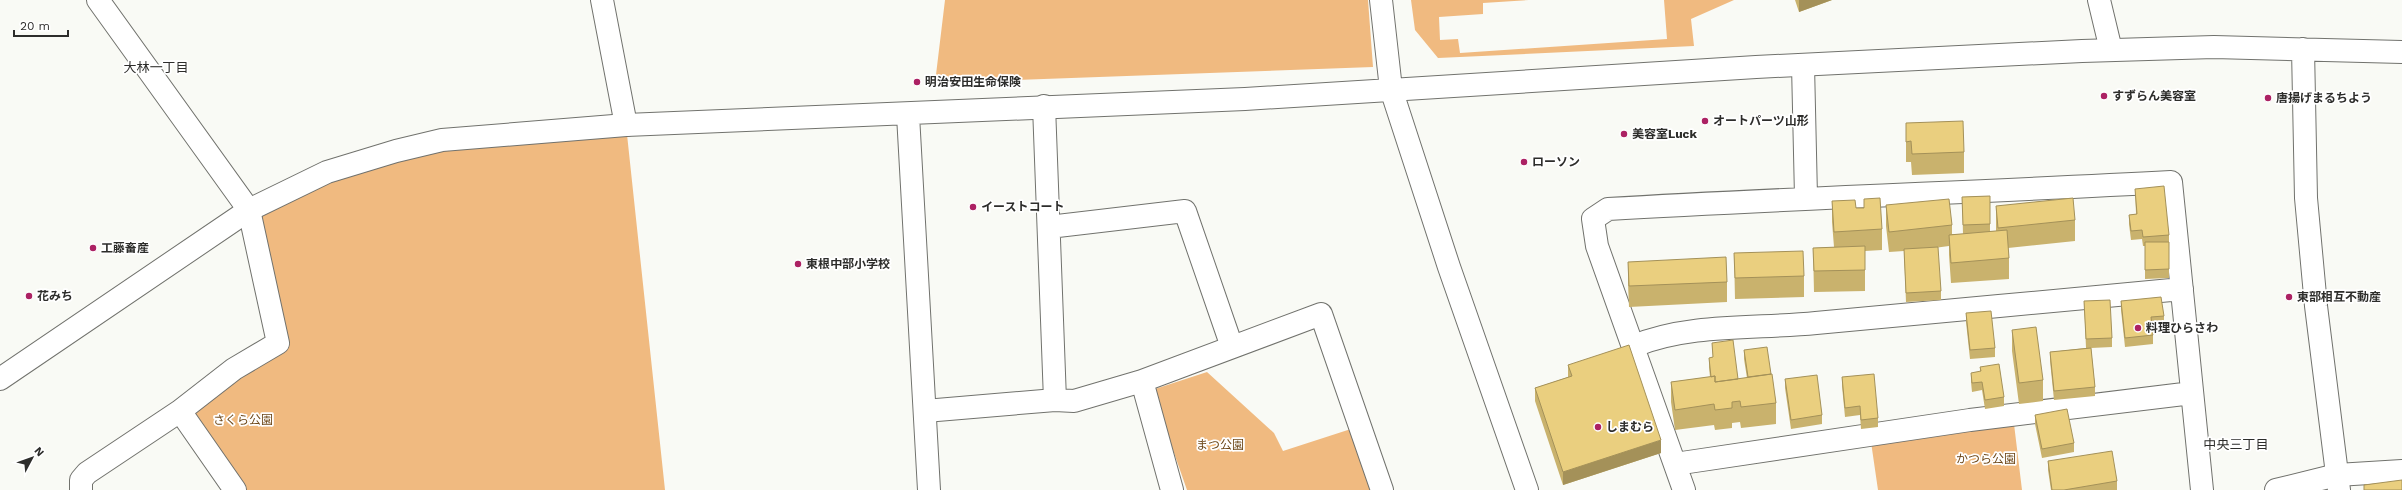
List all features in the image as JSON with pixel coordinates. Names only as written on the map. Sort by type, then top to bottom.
[{"type":"street","points":[[81,490],[81,480],[87,473],[180,410],[234,369],[278,343],[249,210],[98,0]]},
{"type":"street","points":[[602,0],[626,125]]},
{"type":"street","points":[[1381,0],[1391,89],[1450,268],[1527,490]]},
{"type":"street","points":[[2098,0],[2111,50]]},
{"type":"street","points":[[0,379],[249,210],[327,172],[396,151],[442,140],[626,125],[908,115],[1044,106],[1245,99],[1803,65],[2111,50],[2214,47],[2402,52]]},
{"type":"street","points":[[2303,49],[2306,198],[2316,306],[2338,483]]},
{"type":"street","points":[[1803,65],[1806,197]]},
{"type":"street","points":[[1044,106],[1055,400]]},
{"type":"street","points":[[908,115],[925,411],[928,490]]},
{"type":"street","points":[[1684,490],[1634,346],[1597,246],[1593,219],[1608,209],[1806,197],[2014,190],[2171,182],[2202,490]]},
{"type":"street","points":[[1049,226],[1185,211],[1232,347]]},
{"type":"street","points":[[1634,346],[1646,341],[1703,330],[1816,323],[2182,289]]},
{"type":"street","points":[[925,411],[1055,400],[1074,401],[1142,381],[1321,314],[1382,490]]},
{"type":"street","points":[[1142,381],[1172,490]]},
{"type":"street","points":[[1675,464],[1970,420],[2192,393]]},
{"type":"street","points":[[180,410],[235,490]]},
{"type":"street","points":[[2276,490],[2338,483],[2402,471]]},
{"type":"green space","points":[[945,0],[1368,0],[1373,67],[935,83]]},
{"type":"green space","points":[[1411,0],[1529,0],[1483,3],[1483,14],[1439,17],[1440,40],[1458,39],[1460,53],[1667,39],[1664,0],[1734,0],[1691,19],[1694,46],[1438,58],[1415,30]]},
{"type":"green space","name":"さくら公園","points":[[626,125],[665,490],[235,490],[180,411],[278,343],[249,210],[396,151]]},
{"type":"green space","name":"まつ公園","points":[[1207,372],[1274,433],[1283,451],[1354,428],[1375,490],[1187,490],[1152,390]]},
{"type":"green space","name":"かつら公園","points":[[2014,424],[2022,490],[1878,490],[1871,442]]},
{"type":"building","points":[[1963,121],[1964,152],[1912,154],[1911,141],[1906,142],[1906,123]]},
{"type":"building","points":[[2164,186],[2169,235],[2143,237],[2142,230],[2131,231],[2129,215],[2137,214],[2135,189]]},
{"type":"building","points":[[1990,196],[1990,224],[1963,225],[1962,197]]},
{"type":"building","points":[[1880,198],[1882,229],[1834,232],[1832,201],[1855,200],[1856,208],[1864,208],[1864,199]]},
{"type":"building","points":[[2073,198],[2075,220],[1998,228],[1996,206]]},
{"type":"building","points":[[1949,199],[1952,225],[1889,232],[1886,205]]},
{"type":"building","points":[[2007,230],[2009,258],[1951,263],[1949,235]]},
{"type":"building","points":[[2145,242],[2169,242],[2169,269],[2145,270]]},
{"type":"building","points":[[1865,246],[1865,270],[1814,271],[1813,248]]},
{"type":"building","points":[[1938,247],[1941,291],[1906,293],[1904,249]]},
{"type":"building","points":[[1803,251],[1804,276],[1735,278],[1734,253]]},
{"type":"building","points":[[1726,257],[1727,282],[1629,286],[1628,262]]},
{"type":"building","points":[[2161,297],[2164,316],[2151,317],[2153,335],[2125,338],[2121,301]]},
{"type":"building","points":[[2110,300],[2112,338],[2086,339],[2084,301]]},
{"type":"building","points":[[1991,311],[1995,348],[1970,350],[1966,313]]},
{"type":"building","points":[[2036,327],[2043,380],[2019,383],[2012,330]]},
{"type":"building","points":[[1733,340],[1738,379],[1715,382],[1715,376],[1711,377],[1709,358],[1713,357],[1712,343]]},
{"type":"building","name":"しまむら","points":[[1629,345],[1661,440],[1563,472],[1535,388],[1572,376],[1568,365]]},
{"type":"building","points":[[1767,347],[1771,374],[1748,377],[1744,350]]},
{"type":"building","points":[[2091,348],[2095,387],[2054,391],[2050,352]]},
{"type":"building","points":[[1999,364],[2004,397],[1985,400],[1982,382],[1972,383],[1971,373],[1981,371],[1980,367]]},
{"type":"building","points":[[1772,374],[1776,403],[1741,407],[1740,401],[1732,402],[1732,408],[1715,410],[1714,404],[1675,410],[1671,382],[1715,376],[1715,382]]},
{"type":"building","points":[[1874,374],[1878,418],[1861,420],[1860,406],[1845,408],[1842,377]]},
{"type":"building","points":[[1817,375],[1822,415],[1791,420],[1785,379]]},
{"type":"building","points":[[2067,409],[2074,443],[2042,449],[2035,415]]},
{"type":"building","points":[[2112,451],[2117,481],[2064,490],[2052,490],[2048,461]]},
{"type":"building","points":[[2402,480],[2402,490],[2364,490],[2364,485]]},
{"type":"place","name":"明治安田生命保険","points":[[917,82]]},
{"type":"place","name":"すずらん美容室","points":[[2104,96]]},
{"type":"place","name":"唐揚げまるちよう","points":[[2268,98]]},
{"type":"place","name":"オートパーツ山形","points":[[1705,121]]},
{"type":"place","name":"美容室Luck","points":[[1624,134]]},
{"type":"place","name":"ローソン","points":[[1524,162]]},
{"type":"place","name":"イーストコート","points":[[973,207]]},
{"type":"place","name":"工藤畜産","points":[[93,248]]},
{"type":"place","name":"東根中部小学校","points":[[798,264]]},
{"type":"place","name":"花みち","points":[[29,296]]},
{"type":"place","name":"東部相互不動産","points":[[2289,297]]},
{"type":"place","name":"料理ひらさわ","points":[[2138,328]]},
{"type":"place","name":"しまむら","points":[[1598,427]]},
{"type":"district","name":"大林一丁目","points":[[156,67]]},
{"type":"district","name":"中央三丁目","points":[[2236,444]]}]
